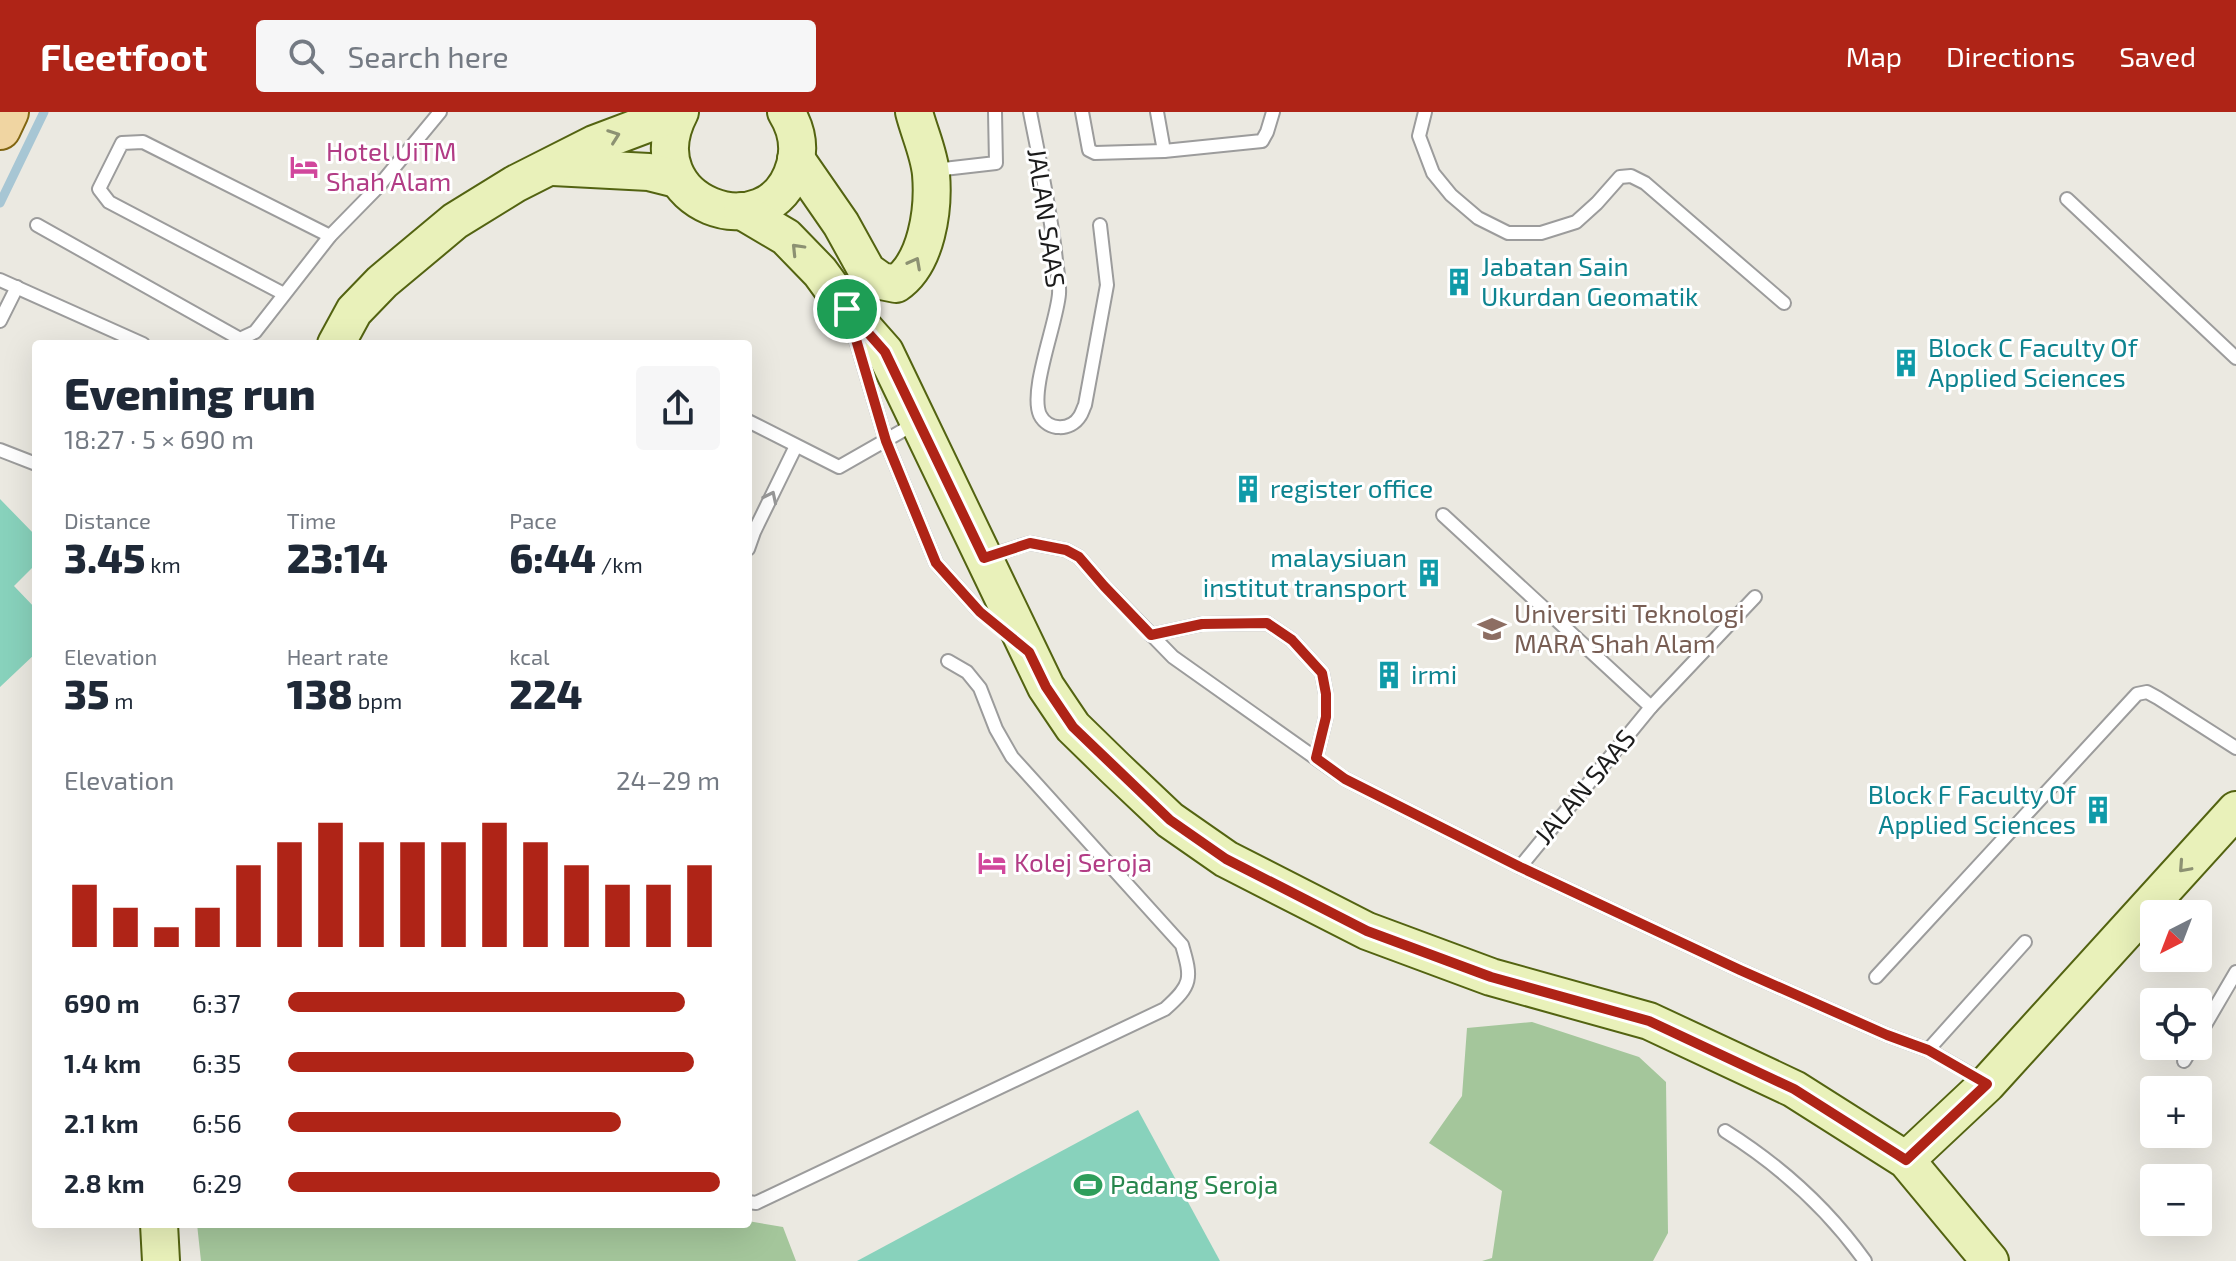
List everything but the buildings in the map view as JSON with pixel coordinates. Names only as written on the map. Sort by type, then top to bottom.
[{"type":"main road","points":[[0,129],[8,112]]},
{"type":"street","points":[[338,340],[354,311],[382,282],[455,221],[515,184],[594,144],[679,112]]},
{"type":"street","points":[[679,112],[670,138],[672,166],[677,179],[705,205],[729,212],[756,208],[787,184],[798,146],[796,133],[786,112]]},
{"type":"street","points":[[796,159],[841,224],[867,271],[881,281],[896,284],[908,275],[926,240],[931,171],[914,112]]},
{"type":"street","points":[[552,167],[649,172],[677,179]]},
{"type":"street","points":[[742,211],[786,237],[820,272],[885,352],[1046,687],[1073,727],[1170,820],[1226,859],[1367,931],[1491,977],[1649,1021],[1794,1089],[1906,1160],[1990,1261]]},
{"type":"street","points":[[1906,1160],[1987,1084],[2236,810]]},
{"type":"street","points":[[159,1228],[161,1261]]},
{"type":"lane","points":[[37,225],[240,339],[255,332],[330,236],[378,187],[440,112]]},
{"type":"lane","name":"JALAN SAAS","points":[[931,171],[996,163],[995,112]]},
{"type":"lane","name":"JALAN SAAS","points":[[1030,112],[1048,206],[1059,293],[1038,390],[1039,413],[1045,422],[1054,427],[1065,428],[1074,424],[1085,405],[1107,285],[1100,225]]},
{"type":"lane","points":[[1082,112],[1089,150],[1095,153],[1164,151],[1262,141],[1273,112]]},
{"type":"lane","points":[[1157,112],[1164,151]]},
{"type":"lane","points":[[1425,112],[1419,136],[1433,173],[1451,195],[1478,218],[1508,233],[1541,233],[1576,222],[1620,177],[1631,176],[1645,183],[1784,303]]},
{"type":"lane","points":[[284,294],[109,202],[99,189],[122,143],[143,142],[330,236]]},
{"type":"lane","points":[[2067,199],[2236,358]]},
{"type":"lane","points":[[0,280],[134,340]]},
{"type":"lane","points":[[0,321],[17,287]]},
{"type":"lane","points":[[847,309],[886,441],[936,563],[980,612],[1029,652]]},
{"type":"lane","points":[[752,423],[839,467],[919,422]]},
{"type":"lane","points":[[752,538],[796,446]]},
{"type":"lane","points":[[0,450],[32,462]]},
{"type":"lane","points":[[1443,515],[1651,707]]},
{"type":"lane","points":[[984,558],[1030,543],[1066,550],[1079,557],[1173,657],[1345,779],[1520,867],[1740,970],[1928,1050],[1987,1084]]},
{"type":"lane","name":"JALAN SAAS","points":[[1520,867],[1651,707],[1755,597]]},
{"type":"lane","points":[[1151,635],[1202,624],[1267,623],[1292,640],[1322,673],[1326,717],[1316,758]]},
{"type":"lane","points":[[752,1202],[1165,1009],[1183,993],[1190,972],[1182,945],[1012,757],[996,729],[980,688],[967,672],[948,661]]},
{"type":"lane","points":[[1876,977],[2137,694],[2147,692],[2236,748]]},
{"type":"lane","points":[[1928,1050],[2025,942]]},
{"type":"lane","points":[[2212,1013],[2236,972]]},
{"type":"lane","points":[[1725,1131],[1785,1174],[1840,1230],[1865,1261]]},
{"type":"green space","points":[[0,499],[32,532],[32,568],[14,586],[32,605],[32,657],[0,687]]},
{"type":"green space","points":[[1532,1022],[1639,1057],[1666,1082],[1668,1233],[1653,1261],[1482,1261],[1492,1258],[1502,1191],[1429,1143],[1462,1096],[1467,1028]]},
{"type":"green space","name":"Padang Seroja","points":[[1138,1110],[1220,1261],[857,1261]]},
{"type":"green space","points":[[752,1222],[783,1227],[796,1261],[201,1261],[197,1228],[752,1228]]},
{"type":"waterway","points":[[0,203],[44,112]]},
{"type":"place","name":"Hotel UiTM Shah Alam","points":[[304,167]]},
{"type":"place","name":"Jabatan Sain Ukurdan Geomatik","points":[[1459,282]]},
{"type":"place","name":"Block C Faculty Of Applied Sciences","points":[[1906,363]]},
{"type":"place","name":"register office","points":[[1248,489]]},
{"type":"place","name":"malaysiuan institut transport","points":[[1429,573]]},
{"type":"place","name":"Universiti Teknologi MARA Shah Alam","points":[[1492,629]]},
{"type":"place","name":"irmi","points":[[1389,675]]},
{"type":"place","name":"Block F Faculty Of Applied Sciences","points":[[2098,810]]},
{"type":"place","name":"Kolej Seroja","points":[[992,863]]},
{"type":"place","name":"Padang Seroja","points":[[1088,1185]]},
{"type":"route","points":[[847,309],[885,352],[984,558],[1030,543],[1066,550],[1079,557],[1151,635],[1202,624],[1267,623],[1292,640],[1322,673],[1326,717],[1316,758],[1345,779],[1520,867],[1740,970],[1928,1050],[1987,1084],[1906,1160],[1794,1089],[1649,1021],[1491,977],[1367,931],[1226,859],[1170,820],[1073,727],[1046,687],[1029,652],[980,612],[936,563],[886,441],[847,309]]}]
